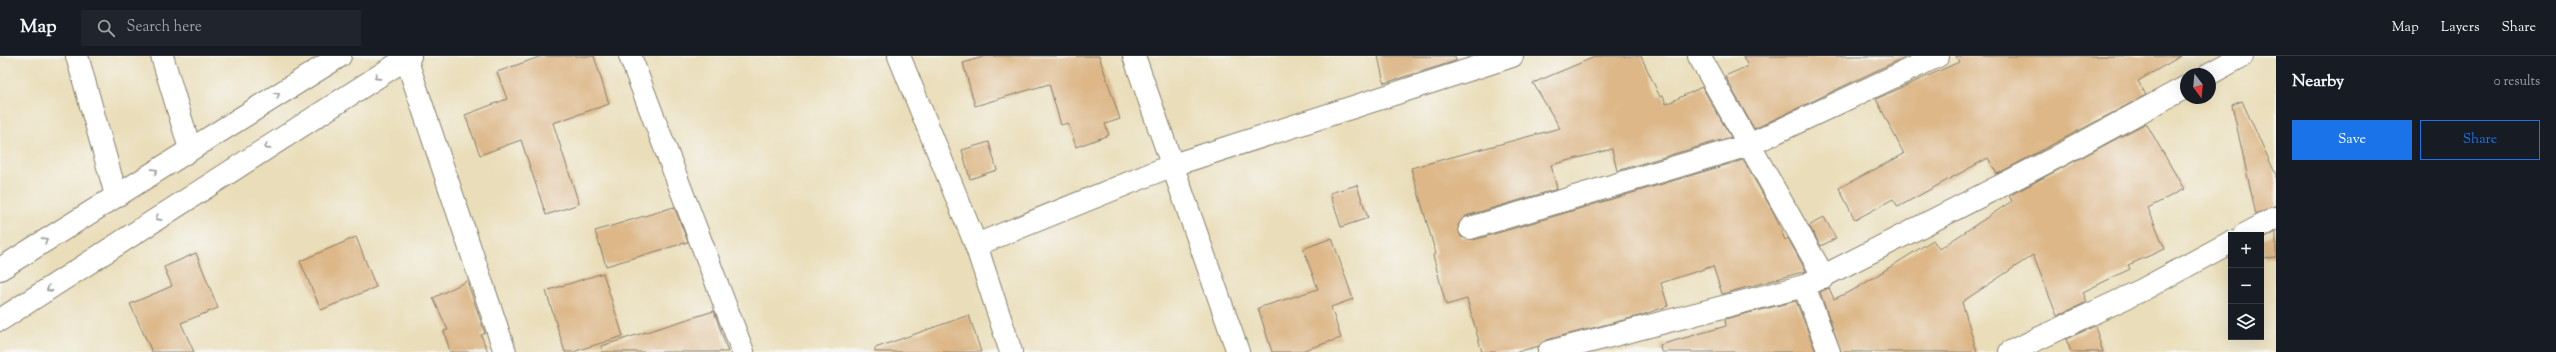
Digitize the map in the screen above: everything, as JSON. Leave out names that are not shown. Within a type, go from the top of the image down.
[{"type":"street","points":[[77,56],[116,195]]},
{"type":"street","points":[[162,56],[190,149]]},
{"type":"street","points":[[630,56],[743,352]]},
{"type":"street","points":[[899,56],[976,245],[1011,352]]},
{"type":"street","points":[[1134,56],[1174,165],[1238,352]]},
{"type":"street","points":[[976,245],[1174,165],[1512,56]]},
{"type":"street","points":[[1699,56],[1824,277]]},
{"type":"street","points":[[1470,228],[1749,145],[1938,56]]},
{"type":"street","points":[[2216,70],[2242,56]]},
{"type":"street","points":[[0,320],[408,57],[505,352]]},
{"type":"street","points":[[0,269],[330,59]]},
{"type":"street","points":[[1549,352],[1804,286],[2056,158],[2180,90]]},
{"type":"street","points":[[2250,232],[2276,218]]},
{"type":"street","points":[[2010,352],[2142,290],[2228,244]]},
{"type":"street","points":[[1804,286],[1829,352]]},
{"type":"building","points":[[542,56],[594,56],[609,104],[553,123],[579,204],[546,215],[521,140],[480,155],[465,115],[507,99],[497,72]]},
{"type":"building","points":[[986,56],[1099,56],[1120,119],[1105,124],[1109,135],[1076,147],[1068,123],[1061,125],[1049,84],[975,106],[963,63]]},
{"type":"building","points":[[1378,56],[1455,56],[1456,61],[1384,83]]},
{"type":"building","points":[[1597,56],[1641,56],[1660,97],[1663,95],[1666,104],[1702,87],[1731,137],[1617,171],[1612,149],[1551,165],[1557,189],[1466,216],[1458,225],[1461,237],[1474,240],[1743,160],[1775,215],[1785,240],[1788,238],[1806,271],[1722,294],[1713,266],[1661,283],[1668,306],[1639,316],[1546,340],[1539,346],[1517,352],[1482,352],[1467,299],[1446,305],[1433,255],[1436,254],[1411,168],[1560,128],[1533,83]]},
{"type":"building","points":[[1743,56],[1907,56],[1754,129],[1725,76],[1748,66]]},
{"type":"building","points":[[1956,56],[2181,56],[2138,81],[2146,95],[1997,174],[1988,158],[1898,207],[1893,199],[1855,220],[1839,188],[1904,154],[1876,99],[1959,62]]},
{"type":"building","points":[[2242,101],[2276,175],[2276,206],[2256,215],[2232,105]]},
{"type":"building","points":[[2146,123],[2184,189],[2148,208],[2165,249],[2128,265],[2130,269],[2083,292],[2087,302],[2057,316],[2033,255],[1962,302],[1977,352],[1841,352],[1820,292],[1829,288],[1834,299],[1857,288],[1933,240],[1939,249],[2012,201],[2009,196]]},
{"type":"building","points":[[989,142],[997,170],[970,179],[962,150]]},
{"type":"building","points":[[1357,185],[1368,218],[1341,227],[1330,193]]},
{"type":"building","points":[[674,207],[688,242],[606,266],[595,231]]},
{"type":"building","points":[[1824,217],[1836,238],[1821,246],[1809,226]]},
{"type":"building","points":[[2276,232],[2276,257],[2265,258],[2264,238]]},
{"type":"building","points":[[356,237],[376,287],[321,310],[300,261]]},
{"type":"building","points":[[1332,238],[1353,299],[1331,307],[1341,338],[1298,352],[1272,352],[1258,308],[1318,289],[1303,249]]},
{"type":"building","points":[[196,253],[218,308],[181,323],[194,352],[152,352],[130,304],[172,286],[164,267]]},
{"type":"building","points":[[603,273],[623,336],[573,352],[565,352],[546,291]]},
{"type":"building","points":[[467,281],[485,333],[481,335],[488,352],[450,352],[444,331],[448,330],[433,298]]},
{"type":"building","points":[[1796,301],[1816,352],[1661,352],[1660,345],[1726,326],[1725,319]]},
{"type":"building","points":[[714,311],[728,352],[602,352],[601,346]]},
{"type":"building","points":[[969,315],[981,352],[875,352],[875,348]]},
{"type":"building","points":[[2095,326],[2103,352],[2071,352],[2066,339]]}]
